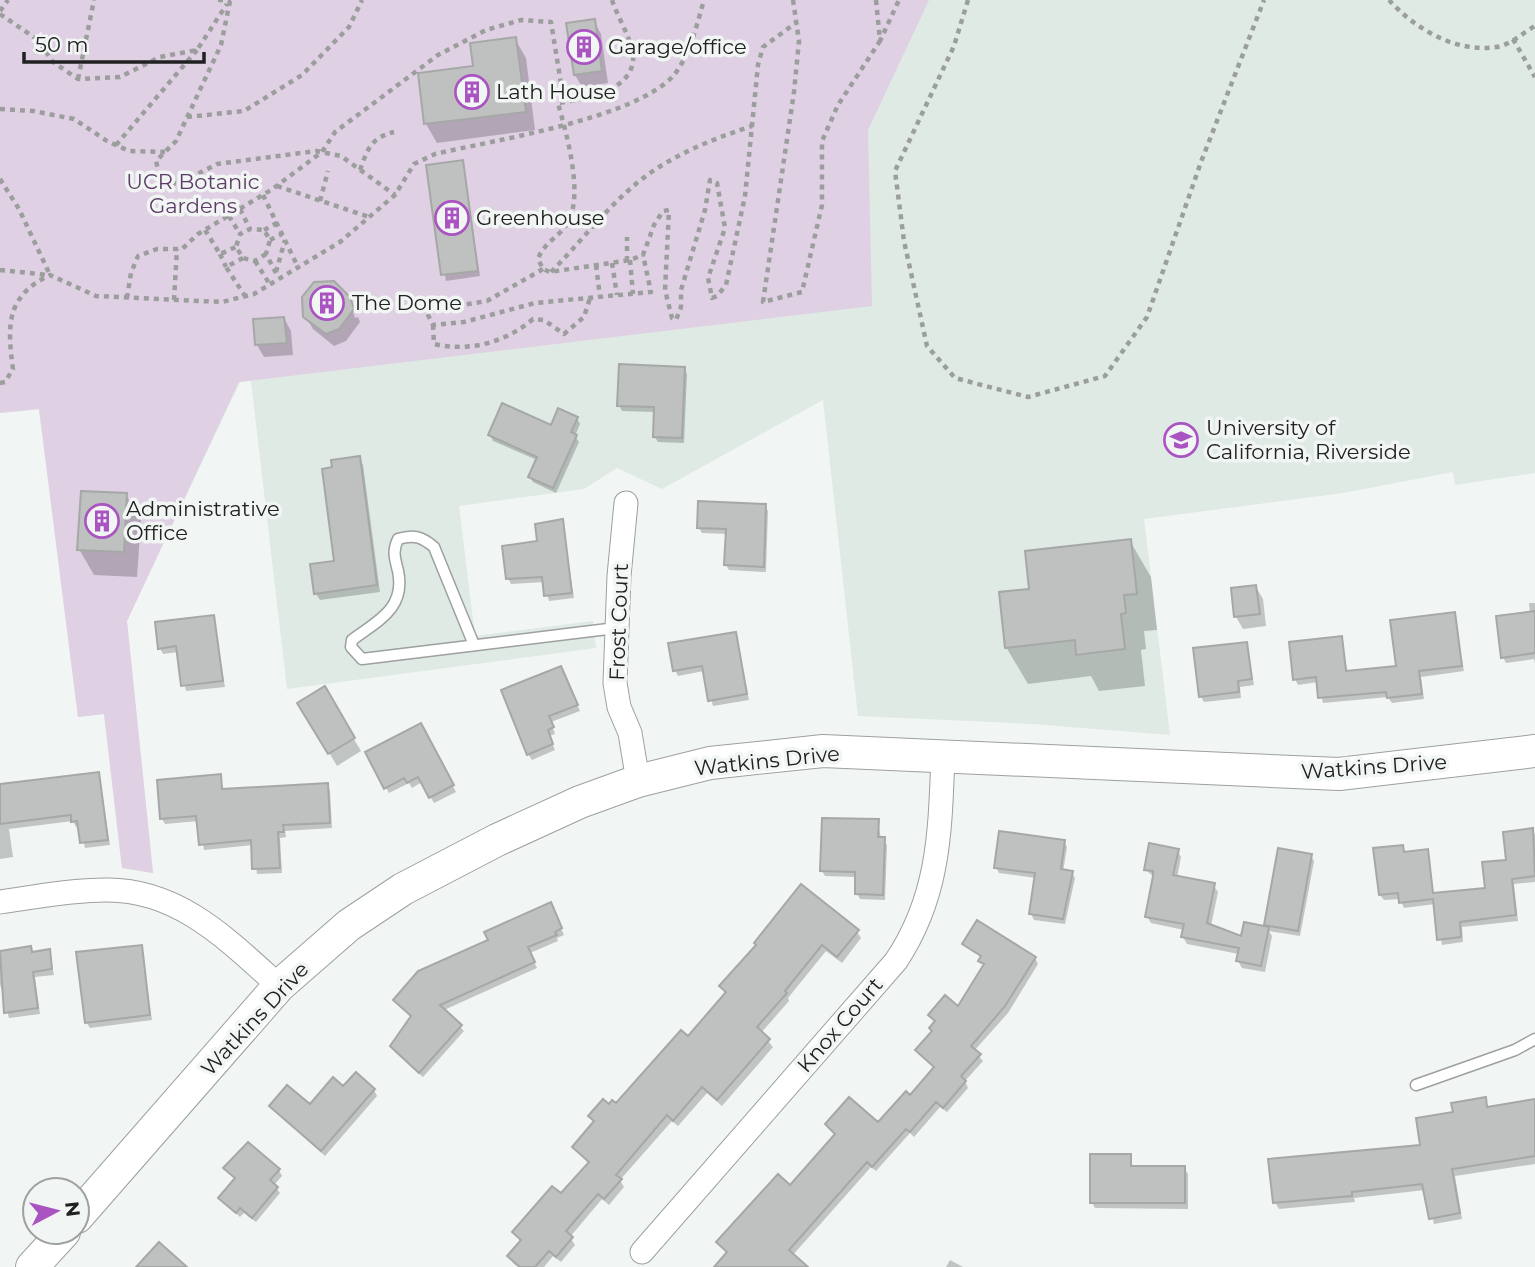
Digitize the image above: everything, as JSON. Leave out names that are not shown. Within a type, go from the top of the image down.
[{"type":"main road","name":"Watkins Drive","points":[[91,1201],[279,986],[349,925],[403,889],[497,840],[580,802],[638,781],[710,763],[823,751],[1339,774],[1535,751]]},
{"type":"main road","points":[[32,1267],[51,1246]]},
{"type":"street","name":"Frost Court","points":[[626,503],[616,628],[615,683],[619,707],[630,733],[638,781]]},
{"type":"street","name":"Knox Court","points":[[642,1252],[896,961],[909,942],[930,889],[937,861],[943,755]]},
{"type":"street","points":[[0,902],[106,890],[155,896],[211,926],[279,986]]},
{"type":"lane","points":[[474,645],[434,547],[422,538],[409,535],[398,539],[393,556],[399,574],[399,596],[392,611],[352,640],[351,647],[356,655],[371,660],[616,628]]},
{"type":"lane","points":[[1416,1086],[1515,1050],[1535,1040]]},
{"type":"path","points":[[8,0],[0,12],[38,40],[53,62],[78,79],[120,77],[160,57],[197,50]]},
{"type":"path","points":[[78,79],[94,0]]},
{"type":"path","points":[[218,0],[230,0]]},
{"type":"path","points":[[116,145],[197,50],[230,0]]},
{"type":"path","points":[[230,0],[221,45],[176,141],[156,161],[161,181],[178,184],[217,164],[270,155],[322,152],[341,156],[395,195]]},
{"type":"path","points":[[187,117],[244,111],[302,75],[349,27],[362,0]]},
{"type":"path","points":[[612,0],[632,47],[631,68],[619,84],[594,98],[558,103],[574,194],[569,221],[542,247],[538,259],[542,269],[550,272],[629,260],[643,255]]},
{"type":"path","points":[[0,270],[50,275],[96,296],[222,302],[245,296],[269,283],[277,275],[298,267],[340,242],[395,195],[414,164],[435,154],[563,124],[644,99],[674,74],[691,41],[704,0]]},
{"type":"path","points":[[793,0],[799,41],[794,92],[763,302],[802,292],[822,205],[822,141],[838,105],[880,41],[899,0]]},
{"type":"path","points":[[876,0],[880,41]]},
{"type":"path","points":[[968,0],[954,46],[895,171],[904,242],[927,346],[955,377],[1028,397],[1105,376],[1147,317],[1200,162],[1264,0]]},
{"type":"path","points":[[1389,0],[1399,10],[1450,44],[1498,47],[1535,26]]},
{"type":"path","points":[[127,298],[131,273],[138,256],[157,249],[182,249],[205,230],[263,195],[322,152],[335,132],[438,55],[486,30],[521,20],[551,22],[564,102]]},
{"type":"path","points":[[433,326],[464,322],[535,303],[651,292],[643,255],[654,225],[663,211],[669,210],[665,290],[672,318],[677,320],[684,278],[705,209],[706,188],[710,180],[717,183],[725,228],[708,278],[712,298],[718,296],[726,285],[746,196],[760,56],[763,47],[797,22]]},
{"type":"path","points":[[1513,39],[1535,77]]},
{"type":"path","points":[[0,109],[33,111],[74,120],[129,151],[165,152]]},
{"type":"path","points":[[550,272],[614,205],[649,174],[703,142],[752,125]]},
{"type":"path","points":[[360,170],[370,143],[380,135],[394,132]]},
{"type":"path","points":[[320,201],[328,171]]},
{"type":"path","points":[[0,179],[19,209],[50,275]]},
{"type":"path","points":[[276,186],[370,217]]},
{"type":"path","points":[[263,195],[298,267]]},
{"type":"path","points":[[240,209],[250,229]]},
{"type":"path","points":[[229,216],[240,234]]},
{"type":"path","points":[[220,254],[236,247],[240,234],[250,229],[264,230],[277,223]]},
{"type":"path","points":[[205,230],[245,296]]},
{"type":"path","points":[[255,261],[266,254],[270,240],[264,230]]},
{"type":"path","points":[[270,240],[284,236]]},
{"type":"path","points":[[277,275],[284,236]]},
{"type":"path","points":[[627,237],[633,293]]},
{"type":"path","points":[[236,247],[243,258]]},
{"type":"path","points":[[174,300],[177,249]]},
{"type":"path","points":[[266,254],[277,275]]},
{"type":"path","points":[[226,267],[243,258],[255,261],[269,283]]},
{"type":"path","points":[[612,263],[617,295]]},
{"type":"path","points":[[596,265],[600,297]]},
{"type":"path","points":[[542,269],[487,301],[426,311],[433,326],[434,344],[475,348],[513,334],[533,319],[544,320],[564,334],[583,317],[590,298]]},
{"type":"path","points":[[0,383],[5,382],[13,369],[9,337],[16,302],[30,285],[50,275]]},
{"type":"shaded area","name":"University of California, Riverside","points":[[0,0],[1535,0],[1535,473],[1455,485],[1453,472],[1343,493],[1144,519],[1170,735],[1033,724],[858,716],[823,400],[662,489],[617,468],[584,489],[459,506],[475,636],[593,621],[596,648],[287,689],[251,381],[240,382],[127,621],[153,873],[122,868],[104,714],[78,717],[39,409],[0,413]]},
{"type":"green space","name":"UCR Botanic Gardens","points":[[0,0],[929,0],[868,130],[872,306],[239,382],[127,621],[153,873],[122,868],[104,714],[78,717],[39,409],[0,413]]},
{"type":"building","name":"Garage/office","points":[[595,19],[602,71],[574,75],[566,23]]},
{"type":"building","name":"Lath House","points":[[516,37],[526,112],[424,124],[418,73],[473,66],[470,43]]},
{"type":"building","name":"Greenhouse","points":[[463,160],[478,271],[441,275],[426,165]]},
{"type":"building","name":"The Dome","points":[[334,281],[350,297],[354,309],[339,329],[326,334],[303,317],[302,297],[314,282]]},
{"type":"building","points":[[284,317],[287,343],[255,345],[253,319]]},
{"type":"building","points":[[619,364],[685,367],[682,438],[653,437],[654,407],[617,406]]},
{"type":"building","points":[[502,403],[551,425],[558,408],[578,417],[571,432],[577,435],[553,488],[528,477],[537,457],[488,435]]},
{"type":"building","points":[[360,456],[377,585],[314,594],[310,564],[334,561],[322,469],[332,467],[331,460]]},
{"type":"building","name":"Administrative Office","points":[[81,491],[127,493],[124,552],[77,550]]},
{"type":"building","points":[[698,501],[766,504],[764,567],[724,565],[726,529],[697,528]]},
{"type":"building","points":[[563,519],[572,593],[544,596],[542,577],[506,579],[502,546],[537,541],[535,524]]},
{"type":"building","points":[[1131,539],[1137,594],[1124,595],[1126,613],[1121,614],[1125,649],[1076,655],[1075,640],[1005,648],[999,592],[1029,589],[1025,551]]},
{"type":"building","points":[[1256,585],[1260,614],[1234,617],[1231,588]]},
{"type":"building","points":[[1535,611],[1535,653],[1501,658],[1496,616]]},
{"type":"building","points":[[1455,612],[1462,666],[1419,671],[1422,694],[1387,698],[1386,692],[1318,698],[1316,677],[1293,680],[1289,642],[1342,636],[1346,671],[1396,666],[1390,620]]},
{"type":"building","points":[[214,615],[223,681],[181,686],[176,646],[158,649],[155,622]]},
{"type":"building","points":[[736,632],[747,694],[708,701],[702,666],[673,671],[668,643]]},
{"type":"building","points":[[1247,642],[1252,679],[1238,681],[1239,692],[1199,697],[1193,648]]},
{"type":"building","points":[[561,666],[578,705],[549,716],[554,727],[548,730],[553,744],[527,755],[501,690]]},
{"type":"building","points":[[325,686],[355,738],[328,754],[297,703]]},
{"type":"building","points":[[421,723],[454,785],[429,798],[418,777],[407,783],[404,778],[384,789],[365,752]]},
{"type":"building","points":[[99,772],[108,840],[80,843],[77,821],[71,822],[71,815],[0,824],[0,784]]},
{"type":"building","points":[[221,774],[222,789],[328,783],[330,823],[283,825],[284,832],[278,832],[280,868],[252,869],[251,840],[199,845],[196,816],[160,819],[157,780]]},
{"type":"building","points":[[822,818],[879,819],[878,837],[885,837],[883,895],[855,894],[855,872],[820,871]]},
{"type":"building","points":[[1533,828],[1535,876],[1512,879],[1516,915],[1460,922],[1461,937],[1437,940],[1433,899],[1399,903],[1398,893],[1379,895],[1373,848],[1403,845],[1404,852],[1428,849],[1433,893],[1485,888],[1482,862],[1506,860],[1503,832]]},
{"type":"building","points":[[999,831],[1065,840],[1061,869],[1073,871],[1063,919],[1029,914],[1035,873],[994,868]]},
{"type":"building","points":[[1149,843],[1179,849],[1173,875],[1215,883],[1207,923],[1241,936],[1244,922],[1269,927],[1261,966],[1236,961],[1239,948],[1181,937],[1184,924],[1145,917],[1153,876],[1153,871],[1144,870]]},
{"type":"building","points":[[1278,848],[1312,854],[1298,931],[1264,925]]},
{"type":"building","points":[[801,884],[859,930],[837,957],[822,945],[785,991],[787,993],[757,1027],[770,1039],[717,1100],[702,1087],[673,1121],[667,1115],[616,1175],[622,1179],[604,1199],[598,1194],[566,1231],[573,1237],[556,1257],[549,1251],[535,1267],[520,1267],[507,1256],[521,1240],[512,1232],[552,1186],[561,1193],[589,1162],[572,1147],[594,1121],[588,1116],[603,1099],[609,1104],[612,1100],[616,1103],[681,1030],[688,1036],[726,992],[719,986],[756,945],[754,943]]},
{"type":"building","points":[[551,902],[562,928],[555,932],[557,935],[528,947],[535,962],[440,1005],[462,1025],[419,1073],[390,1046],[411,1016],[393,1000],[418,971],[488,940],[484,932]]},
{"type":"building","points":[[977,920],[1036,957],[1005,1006],[971,1046],[981,1054],[961,1076],[966,1081],[943,1108],[936,1102],[910,1132],[906,1129],[872,1167],[867,1162],[789,1250],[808,1267],[714,1267],[727,1252],[716,1242],[778,1174],[790,1185],[835,1134],[825,1124],[849,1097],[878,1122],[906,1091],[910,1095],[934,1067],[915,1050],[932,1031],[929,1028],[935,1021],[928,1015],[945,995],[958,1006],[984,964],[978,961],[981,956],[962,944]]},
{"type":"building","points":[[142,945],[150,1015],[85,1023],[76,952]]},
{"type":"building","points":[[31,946],[32,952],[50,949],[52,969],[33,972],[38,1008],[4,1013],[0,951]]},
{"type":"building","points":[[356,1072],[375,1089],[321,1151],[269,1106],[287,1085],[310,1104],[333,1077],[343,1086]]},
{"type":"building","points":[[1486,1097],[1487,1107],[1535,1099],[1535,1156],[1452,1169],[1460,1213],[1429,1219],[1422,1184],[1352,1192],[1352,1196],[1273,1203],[1268,1159],[1420,1145],[1416,1118],[1453,1112],[1451,1103]]},
{"type":"building","points":[[248,1142],[280,1169],[270,1180],[278,1187],[252,1218],[240,1208],[236,1213],[218,1198],[235,1178],[223,1168]]},
{"type":"building","points":[[1090,1154],[1131,1154],[1131,1166],[1185,1166],[1185,1203],[1090,1203]]},
{"type":"building","points":[[159,1242],[187,1267],[136,1267]]},
{"type":"place","name":"Garage/office","points":[[584,47]]},
{"type":"place","name":"Lath House","points":[[472,92]]},
{"type":"place","name":"Greenhouse","points":[[452,218]]},
{"type":"place","name":"The Dome","points":[[327,303]]},
{"type":"place","name":"University of California, Riverside","points":[[1181,440]]},
{"type":"place","name":"Administrative Office","points":[[102,521]]}]
